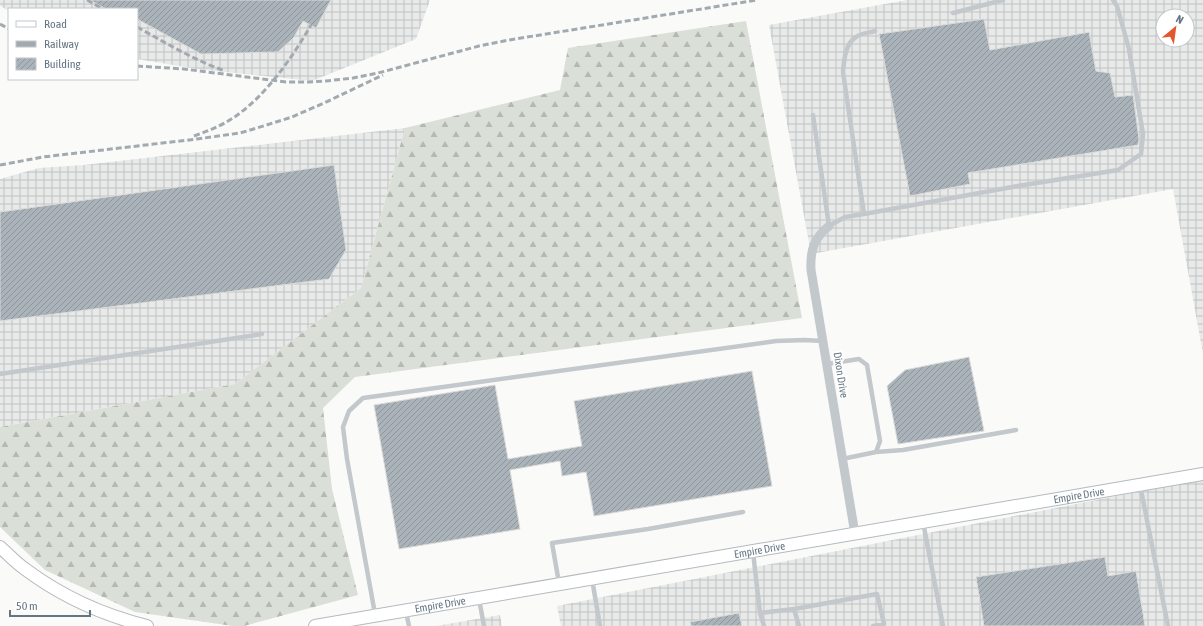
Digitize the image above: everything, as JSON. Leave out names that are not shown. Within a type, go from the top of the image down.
[{"type":"street","name":"Dixon Drive","points":[[829,226],[817,238],[812,248],[810,258],[811,270],[855,534]]},
{"type":"street","name":"Empire Drive","points":[[316,626],[592,580],[1203,474]]},
{"type":"street","points":[[0,547],[25,569],[50,586],[76,600],[120,619],[142,625]]},
{"type":"lane","points":[[953,13],[1003,0]]},
{"type":"lane","points":[[813,115],[829,226],[845,218],[864,214],[1018,186],[1118,170],[1141,154],[1143,134],[1129,49],[1118,6],[1113,0]]},
{"type":"lane","points":[[864,214],[843,72],[844,57],[849,45],[856,36],[875,31]]},
{"type":"lane","points":[[0,374],[262,334]]},
{"type":"lane","points":[[375,616],[347,459],[343,427],[349,411],[363,398],[776,341],[823,341]]},
{"type":"lane","points":[[827,364],[859,359],[867,365],[880,441],[876,452]]},
{"type":"lane","points":[[842,459],[876,452],[903,450],[1016,430]]},
{"type":"lane","points":[[1140,485],[1168,626]]},
{"type":"lane","points":[[559,585],[552,543],[648,530],[743,512]]},
{"type":"lane","points":[[923,522],[943,626]]},
{"type":"lane","points":[[752,552],[760,613],[764,626]]},
{"type":"lane","points":[[592,580],[600,626]]},
{"type":"lane","points":[[760,613],[794,609],[877,594],[884,624],[873,626]]},
{"type":"lane","points":[[479,599],[484,626]]},
{"type":"lane","points":[[794,609],[799,626]]},
{"type":"lane","points":[[406,611],[409,626]]},
{"type":"shaded area","points":[[0,0],[430,0],[416,39],[312,81],[197,69],[138,59],[138,8],[8,8],[8,10],[0,6]]},
{"type":"shaded area","points":[[907,0],[1203,0],[1203,354],[1173,189],[811,254],[769,25]]},
{"type":"shaded area","points":[[405,128],[361,288],[235,384],[0,427],[0,179],[39,168],[84,165]]},
{"type":"shaded area","points":[[1203,479],[1203,626],[561,626],[557,606]]},
{"type":"shaded area","points":[[500,615],[502,626],[436,626]]},
{"type":"green space","points":[[746,21],[802,318],[355,377],[323,408],[332,489],[358,595],[244,626],[233,626],[135,612],[45,570],[0,527],[0,427],[235,384],[361,288],[405,128],[560,90],[568,48]]},
{"type":"building","points":[[90,0],[331,0],[316,28],[303,21],[294,37],[278,52],[201,54],[138,20],[138,8],[104,8]]},
{"type":"building","points":[[984,19],[990,50],[1089,32],[1096,71],[1110,73],[1115,97],[1133,95],[1139,139],[1138,145],[968,173],[970,184],[910,196],[879,34]]},
{"type":"building","points":[[334,165],[346,250],[329,279],[0,321],[0,212]]},
{"type":"building","points":[[969,357],[984,431],[898,444],[887,386],[905,370]]},
{"type":"building","points":[[752,371],[772,486],[594,516],[586,472],[562,476],[560,461],[510,470],[520,529],[399,549],[374,405],[495,385],[508,459],[582,446],[574,401]]},
{"type":"building","points":[[1105,557],[1108,576],[1136,571],[1145,626],[984,626],[976,577]]},
{"type":"building","points":[[739,613],[742,626],[691,626],[690,622]]},
{"type":"railway","points":[[87,0],[101,8]]},
{"type":"railway","points":[[138,66],[184,69],[286,82],[326,81],[378,73],[479,46],[509,40],[757,0]]},
{"type":"railway","points":[[0,24],[8,28]]},
{"type":"railway","points":[[194,136],[228,121],[256,99],[277,76],[311,25]]},
{"type":"railway","points":[[138,28],[191,56],[225,71]]},
{"type":"railway","points":[[0,165],[43,157],[240,133],[292,117],[383,75]]}]
